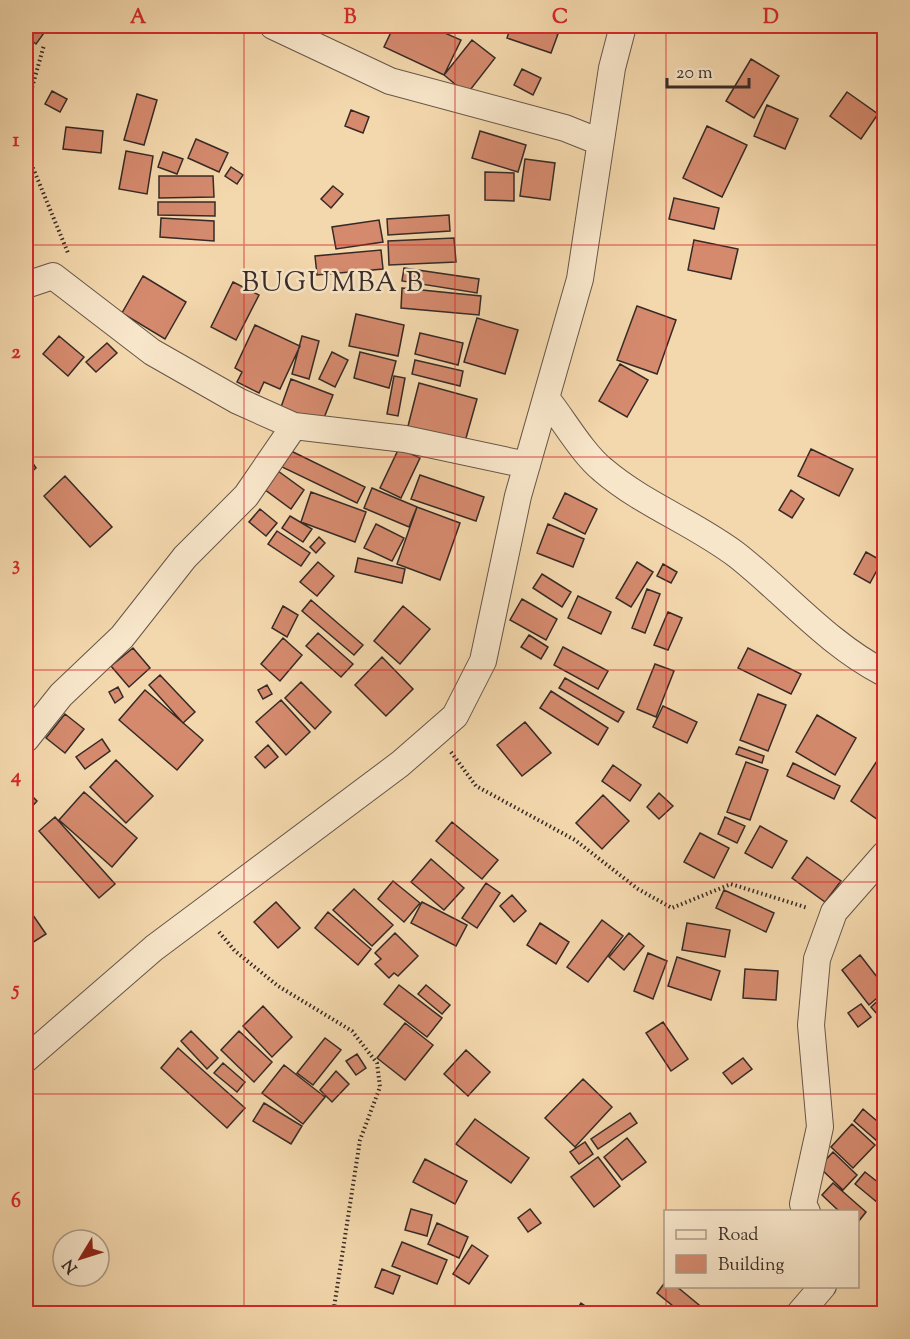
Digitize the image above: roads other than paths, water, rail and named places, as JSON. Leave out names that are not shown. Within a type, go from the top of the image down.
[{"type":"street","points":[[273,26],[390,81],[566,128],[600,142]]},
{"type":"street","points":[[26,1059],[154,948],[400,764],[455,716],[483,661],[527,465],[580,279],[612,68],[623,26]]},
{"type":"street","points":[[26,285],[53,276],[152,352],[238,401],[294,426],[405,439],[527,465]]},
{"type":"street","points":[[546,398],[600,468],[639,497],[718,541],[776,587],[833,641],[885,673]]},
{"type":"street","points":[[26,739],[61,695],[122,637],[184,557],[246,496],[294,426]]},
{"type":"street","points":[[806,1210],[803,1204],[820,1127],[811,1025],[817,959],[834,912],[885,855]]},
{"type":"street","points":[[799,1314],[822,1288]]},
{"type":"district","name":"BUGUMBA B","points":[[333,282]]}]
